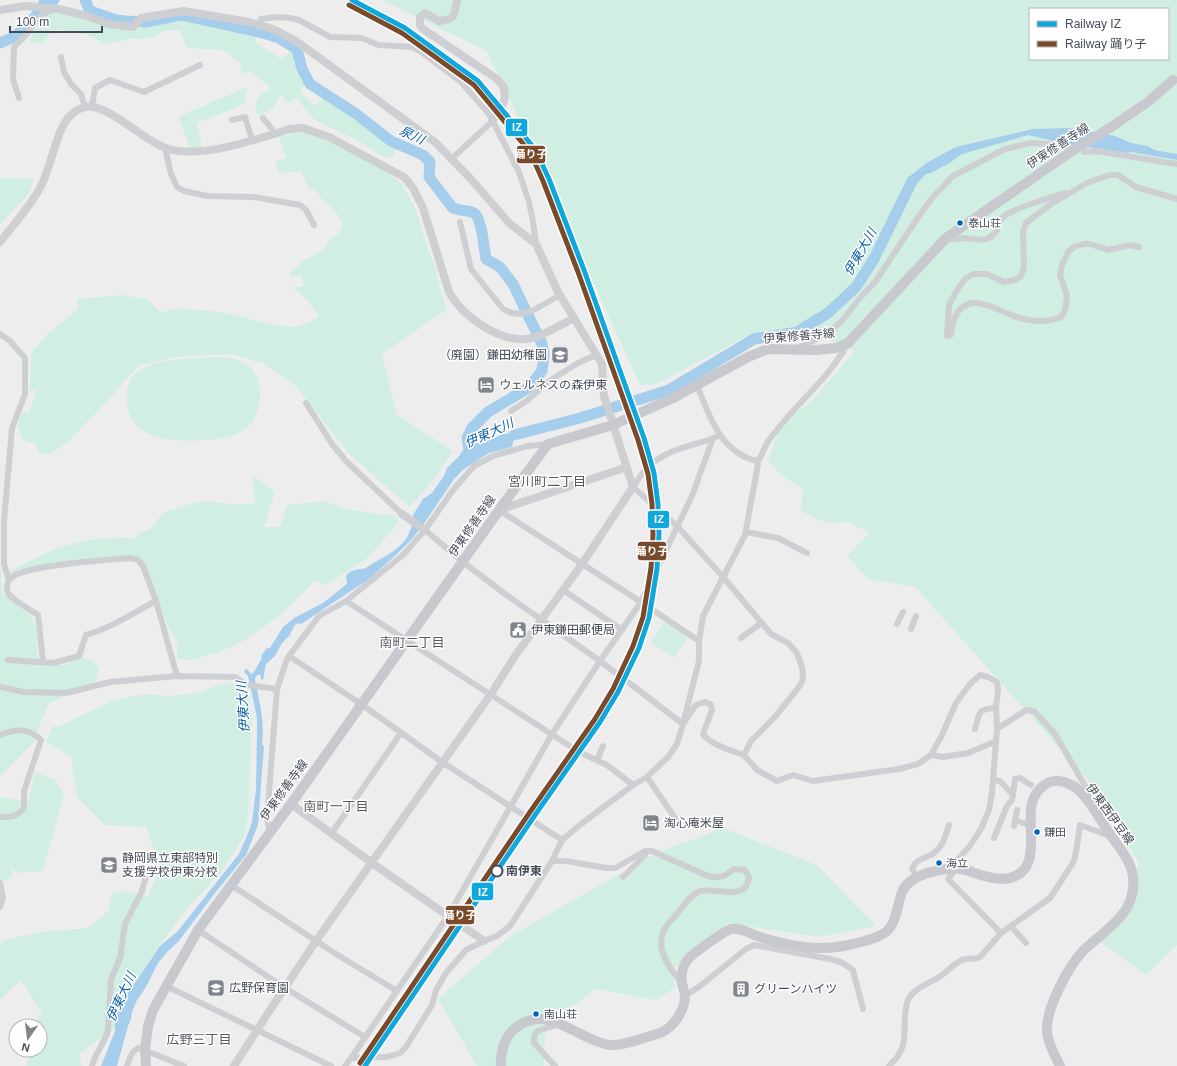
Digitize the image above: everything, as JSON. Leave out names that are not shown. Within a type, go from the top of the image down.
[{"type":"main road","name":"伊東修善寺線","points":[[146,1066],[145,1049],[148,1026],[153,1010],[198,930],[291,804],[499,510],[548,444],[673,398],[748,357],[761,352],[768,350],[816,350],[836,348],[848,343],[946,238],[1149,101],[1173,80]]},
{"type":"main road","name":"伊東西伊豆線","points":[[917,876],[953,868],[996,878],[1008,878],[1019,874],[1026,866],[1031,854],[1032,801],[1038,791],[1046,784],[1056,780],[1072,785],[1081,793],[1124,855],[1131,870],[1133,888],[1129,903],[1122,916],[1083,951],[1074,962],[1051,1007],[1047,1023],[1047,1034],[1060,1066]]},
{"type":"main road","points":[[501,1066],[501,1057],[504,1044],[512,1032],[521,1024],[532,1019],[538,1018],[556,1022],[596,1042],[613,1045],[667,1029],[679,1015],[684,1004],[685,996],[682,983],[683,965],[694,953],[730,930],[740,930],[761,938],[775,941],[820,948],[849,944],[881,935],[888,930],[893,923],[903,889],[917,876]]},
{"type":"street","points":[[452,159],[480,134],[492,120],[500,109],[505,97],[504,87],[497,79],[422,29],[420,25],[420,17],[425,13],[439,22],[450,20],[454,16],[457,0]]},
{"type":"street","points":[[0,10],[26,6],[55,8],[87,16],[109,24],[133,27],[141,18],[183,11],[273,29],[296,41],[429,137],[470,178],[508,223],[536,244]]},
{"type":"street","points":[[19,98],[14,79],[14,47],[41,14],[55,8]]},
{"type":"street","points":[[259,25],[261,19],[278,17],[290,18],[299,20],[330,37],[362,38],[378,45],[412,47],[420,51],[460,81],[485,108],[519,172],[534,222],[536,244],[560,295],[602,364],[604,396],[633,487],[678,527],[724,578],[771,634],[788,644],[797,653],[802,667],[802,682],[796,692],[773,719],[751,741],[744,755]]},
{"type":"street","points":[[61,57],[64,72],[81,94],[88,107]]},
{"type":"street","points":[[88,107],[95,88],[110,80],[144,92],[200,65]]},
{"type":"street","points":[[0,242],[30,204],[41,187],[66,121],[70,116],[88,107],[100,109],[110,114],[153,143],[174,151],[196,152],[209,150],[290,129],[303,128],[329,137],[404,177],[413,188],[423,208],[454,302],[478,322],[501,335],[523,339],[541,335],[574,318]]},
{"type":"street","points":[[232,120],[245,117],[252,140]]},
{"type":"street","points":[[263,118],[275,133]]},
{"type":"street","points":[[791,350],[828,333],[842,321],[859,299],[875,282],[933,197],[953,176],[1005,149],[1030,143],[1052,144],[1177,164]]},
{"type":"street","points":[[166,148],[171,174],[178,187],[184,191],[207,196],[254,197],[300,206],[306,210],[314,225]]},
{"type":"street","points":[[1139,247],[1130,246],[1108,250],[1090,244],[1084,244],[1074,247],[1068,252],[1062,265],[1060,275],[1067,296],[1065,310],[1061,317],[1050,321],[1024,319],[978,302],[968,304],[958,311],[954,318],[951,335],[947,336],[949,306],[965,279],[973,274],[987,274],[1004,282],[1015,280],[1021,276],[1024,268],[1023,231],[1026,223],[1051,204],[1087,183],[1109,175],[1118,175],[1136,187],[1177,199]]},
{"type":"street","points":[[946,238],[954,240],[963,238],[983,240],[990,239],[996,233],[1003,217],[1018,209],[1065,193],[1072,193]]},
{"type":"street","points":[[460,222],[471,269],[503,310],[521,314],[532,311],[560,295]]},
{"type":"street","points":[[0,334],[10,341],[25,358],[25,394],[12,428],[4,521],[4,564],[8,577]]},
{"type":"street","points":[[351,1058],[387,1057],[400,1053],[406,1047],[432,1006],[436,990],[446,972],[466,950],[497,936],[510,926],[552,861],[562,840],[633,785],[647,778],[668,757],[677,744],[699,661],[699,641],[703,616],[724,578],[746,532],[758,464],[757,461],[760,458],[766,443],[784,421],[827,375],[848,343]]},
{"type":"street","points":[[511,411],[528,400],[546,383],[578,363],[596,355]]},
{"type":"street","points":[[697,385],[716,437],[750,460],[757,461]]},
{"type":"street","points":[[306,403],[332,444],[346,461],[402,514],[425,530],[463,562],[600,661],[683,724]]},
{"type":"street","points":[[234,1066],[316,941],[491,694],[515,656],[582,564],[643,472],[654,461],[664,455],[682,447],[716,437]]},
{"type":"street","points":[[345,1066],[448,916],[552,734],[641,602],[678,527],[716,437]]},
{"type":"street","points":[[270,833],[267,819],[277,689],[289,656],[319,616],[346,601],[403,555],[425,530],[453,490],[474,466],[494,456],[528,446],[548,444]]},
{"type":"street","points":[[499,510],[627,468]]},
{"type":"street","points":[[499,510],[699,641]]},
{"type":"street","points":[[746,532],[778,538],[806,553]]},
{"type":"street","points":[[43,662],[38,615],[12,598],[8,593],[7,586],[9,579],[30,570],[44,567],[130,558],[138,560],[143,566],[156,601],[177,676]]},
{"type":"street","points":[[563,590],[622,630]]},
{"type":"street","points":[[8,660],[53,663],[79,656],[86,635],[112,626],[156,601]]},
{"type":"street","points":[[346,601],[580,752],[607,766],[633,785]]},
{"type":"street","points":[[897,624],[903,612]]},
{"type":"street","points":[[911,629],[916,616]]},
{"type":"street","points":[[741,638],[761,623]]},
{"type":"street","points":[[289,656],[361,704],[442,762],[562,840]]},
{"type":"street","points":[[683,724],[696,705],[705,702],[710,705],[712,710],[703,734],[705,737],[710,741],[744,755],[757,770],[777,781],[793,775],[813,780],[899,769],[918,764],[931,755],[942,735],[956,703],[970,684],[980,675],[997,682],[997,729],[994,780],[989,810],[982,827],[953,868],[948,879],[1001,932]]},
{"type":"street","points":[[0,687],[24,692],[66,693],[110,682],[177,676],[235,677],[247,685],[277,689]]},
{"type":"street","points":[[975,729],[979,715],[983,709],[996,708]]},
{"type":"street","points":[[997,729],[1026,710],[1034,711],[1055,734],[1092,798],[1093,809]]},
{"type":"street","points":[[0,734],[19,730],[34,733],[41,740],[24,791],[24,808],[19,815],[0,817]]},
{"type":"street","points":[[331,834],[401,733]]},
{"type":"street","points":[[931,755],[943,757],[968,753],[996,741]]},
{"type":"street","points":[[597,760],[603,746]]},
{"type":"street","points":[[647,778],[679,824]]},
{"type":"street","points":[[994,838],[1007,806],[1012,800],[1015,779],[1020,778],[1031,785]]},
{"type":"street","points":[[994,780],[1000,781],[1013,796]]},
{"type":"street","points":[[291,804],[331,834],[484,941]]},
{"type":"street","points":[[1017,810],[1015,823],[1032,826]]},
{"type":"street","points":[[889,1066],[899,1054],[904,1042],[907,1002],[911,996],[926,984],[941,976],[964,959],[976,959],[980,957],[1001,932],[1050,898],[1074,862],[1078,846],[1080,824],[1111,836]]},
{"type":"street","points":[[917,876],[912,869],[913,865],[934,853],[945,839],[949,825]]},
{"type":"street","points":[[552,861],[566,861],[615,868],[645,851],[652,851],[714,878],[723,877],[734,869],[744,870],[749,877],[749,884],[745,888],[728,892],[713,892],[706,890],[697,892],[682,907],[666,927],[661,938],[661,947],[669,968],[682,983]]},
{"type":"street","points":[[623,877],[642,856],[652,851]]},
{"type":"street","points":[[92,1066],[97,1052],[106,1038],[108,1030],[111,980],[120,958],[125,924],[142,891],[148,869]]},
{"type":"street","points":[[0,883],[3,898],[0,907]]},
{"type":"street","points":[[231,886],[316,941],[397,990]]},
{"type":"street","points":[[1011,926],[1026,943]]},
{"type":"street","points":[[198,930],[285,988],[365,1037]]},
{"type":"street","points":[[685,996],[700,986],[746,949],[754,945],[841,962],[853,970],[863,1009]]},
{"type":"street","points":[[166,986],[332,1066]]},
{"type":"street","points":[[555,1066],[534,1043],[534,1036],[537,1031],[553,1026],[556,1022]]},
{"type":"street","points":[[127,1066],[134,1050],[139,1048],[145,1049],[184,1066]]},
{"type":"green space","points":[[382,0],[1177,0],[1177,945],[1146,975],[1101,942],[1128,917],[1139,863],[1091,783],[915,587],[868,579],[847,556],[869,533],[849,522],[826,523],[801,511],[802,488],[782,476],[768,460],[779,431],[796,412],[807,406],[855,351],[795,326],[745,337],[656,384],[640,385],[504,87],[486,51]]},
{"type":"green space","points":[[60,12],[137,29],[159,21],[181,17],[258,34],[255,42],[281,59],[291,51],[297,60],[296,72],[302,82],[306,85],[300,91],[315,106],[325,97],[387,142],[398,146],[391,159],[371,150],[361,142],[317,121],[306,111],[298,98],[287,102],[281,94],[273,109],[259,115],[255,111],[255,105],[261,93],[271,90],[270,86],[250,72],[245,74],[240,70],[242,65],[224,50],[187,48],[180,30],[163,31],[155,37],[142,39],[134,38],[104,44],[85,34],[64,30],[50,30],[49,35],[41,44],[31,42],[29,40],[43,17],[49,13]]},
{"type":"green space","points":[[247,87],[245,104],[197,123],[202,147],[190,147],[178,117]]},
{"type":"green space","points":[[302,132],[328,140],[385,171],[401,183],[416,210],[425,241],[434,263],[447,309],[382,354],[397,415],[453,451],[435,478],[410,507],[349,454],[296,386],[263,363],[231,354],[176,357],[141,365],[124,381],[112,396],[67,443],[49,455],[39,453],[35,444],[23,440],[17,426],[22,413],[29,412],[36,391],[30,390],[31,353],[50,332],[79,308],[76,299],[122,295],[147,299],[161,313],[175,308],[222,312],[274,325],[296,327],[310,322],[319,316],[309,302],[293,287],[303,287],[302,276],[290,277],[289,273],[298,267],[301,262],[325,248],[330,239],[339,233],[343,224],[336,212],[320,197],[319,194],[313,189],[309,190],[301,171],[279,173],[275,161],[286,158],[279,137]]},
{"type":"green space","points":[[0,178],[34,178],[29,193],[0,225]]},
{"type":"green space","points":[[226,357],[247,364],[255,373],[258,381],[260,400],[258,409],[254,418],[243,431],[218,439],[198,441],[171,440],[152,435],[144,431],[132,420],[127,403],[127,390],[131,379],[137,372],[156,363],[168,360]]},
{"type":"green space","points":[[253,476],[275,492],[264,527],[280,527],[287,505],[323,501],[345,509],[395,516],[399,522],[369,557],[326,585],[315,581],[279,616],[245,640],[220,652],[191,660],[177,659],[177,643],[169,629],[145,565],[130,555],[11,575],[8,572],[53,550],[78,542],[117,537],[136,538],[141,532],[150,529],[163,513],[186,505],[207,501],[240,505],[255,503]]},
{"type":"green space","points":[[0,558],[2,593],[23,609],[33,620],[37,633],[38,657],[49,664],[65,665],[81,658],[90,659],[99,668],[96,681],[49,703],[34,742],[0,777]]},
{"type":"green space","points":[[667,618],[685,630],[683,635],[687,638],[674,658],[651,643]]},
{"type":"green space","points":[[237,683],[248,692],[252,720],[248,815],[245,835],[222,871],[189,906],[143,970],[115,1028],[79,1054],[82,1066],[27,1066],[28,1058],[48,1058],[48,1018],[38,1018],[42,1014],[21,980],[0,1000],[0,944],[8,939],[40,932],[88,928],[108,911],[112,893],[125,891],[149,896],[160,866],[146,827],[105,825],[77,797],[71,756],[46,742],[52,726],[58,727],[112,701],[143,694],[169,696],[202,692],[220,684]]},
{"type":"green space","points":[[35,772],[54,779],[64,794],[43,871],[18,873],[9,866],[14,875],[0,884],[0,816],[8,821],[0,814],[0,797],[28,802]]},
{"type":"green space","points":[[723,828],[817,865],[876,926],[819,937],[728,923],[671,971],[676,987],[656,1000],[596,989],[545,1026],[544,1066],[477,1066],[438,999],[509,937],[656,853]]},
{"type":"water","points":[[1069,128],[1115,136],[1131,143],[1148,146],[1154,150],[1177,154],[1177,160],[1131,152],[1127,153],[1068,144],[1028,135],[962,154],[951,162],[931,173],[926,174],[902,199],[896,220],[895,206],[899,195],[910,176],[928,162],[956,147],[1033,129]]},
{"type":"water","points":[[533,431],[514,437],[512,447],[489,453],[464,469],[454,479],[423,525],[396,555],[369,579],[301,624],[298,623],[294,626],[290,635],[282,643],[275,656],[266,664],[263,680],[261,679],[260,674],[256,676],[255,679],[262,719],[262,744],[264,746],[258,825],[246,855],[178,942],[158,963],[146,987],[137,1000],[132,1012],[117,1066],[101,1066],[115,1031],[115,1014],[118,1008],[160,946],[178,931],[239,854],[249,831],[252,822],[256,790],[257,718],[248,676],[244,672],[246,668],[251,674],[254,672],[262,658],[261,656],[267,648],[270,648],[283,627],[294,618],[323,603],[347,584],[346,576],[356,569],[364,569],[393,552],[403,543],[414,520],[413,515],[423,499],[432,493],[444,476],[447,468],[464,449],[476,443],[484,443],[503,434]]},
{"type":"waterway","name":"泉川","points":[[0,43],[16,36],[35,17],[44,3],[54,0]]},
{"type":"waterway","name":"泉川","points":[[85,0],[90,11],[116,20],[146,22],[181,15],[263,33],[279,38],[297,49],[302,69],[310,84],[355,113],[391,141],[423,155],[430,162],[429,177],[452,207],[454,209],[474,213],[477,216],[481,227],[486,259],[500,267],[513,284],[542,344],[544,355],[542,371],[528,388],[488,412],[472,428],[467,438],[470,455]]},
{"type":"waterway","name":"伊東大川","points":[[514,435],[580,418],[669,390],[754,339],[797,332],[828,313],[856,287],[874,259],[912,181]]},
{"type":"rail line","name":"IZ","points":[[352,0],[405,28],[478,81],[535,149],[549,179],[584,270],[644,438],[654,473],[658,504],[659,535],[657,569],[649,618],[639,648],[618,692],[600,722],[535,815],[365,1066]]},
{"type":"rail line","name":"踊り子","points":[[349,5],[402,33],[474,85],[530,152],[543,181],[578,272],[638,440],[648,474],[652,504],[653,535],[651,568],[643,617],[633,646],[613,689],[595,719],[530,812],[360,1063]]},
{"type":"place","name":"泰山荘","points":[[960,223]]},
{"type":"place","name":"（廃園）鎌田幼稚園","points":[[560,355]]},
{"type":"place","name":"ウェルネスの森伊東","points":[[486,385]]},
{"type":"place","name":"伊東鎌田郵便局","points":[[518,630]]},
{"type":"place","name":"淘心庵米屋","points":[[651,823]]},
{"type":"place","name":"鎌田","points":[[1037,832]]},
{"type":"place","name":"海立","points":[[939,863]]},
{"type":"place","name":"静岡県立東部特別 支援学校伊東分校","points":[[109,865]]},
{"type":"place","name":"南伊東","points":[[497,871]]},
{"type":"place","name":"広野保育園","points":[[216,988]]},
{"type":"place","name":"グリーンハイツ","points":[[741,989]]},
{"type":"place","name":"南山荘","points":[[536,1014]]},
{"type":"district","name":"宮川町二丁目","points":[[547,481]]},
{"type":"district","name":"南町二丁目","points":[[412,642]]},
{"type":"district","name":"南町一丁目","points":[[336,806]]},
{"type":"district","name":"広野三丁目","points":[[199,1039]]}]
